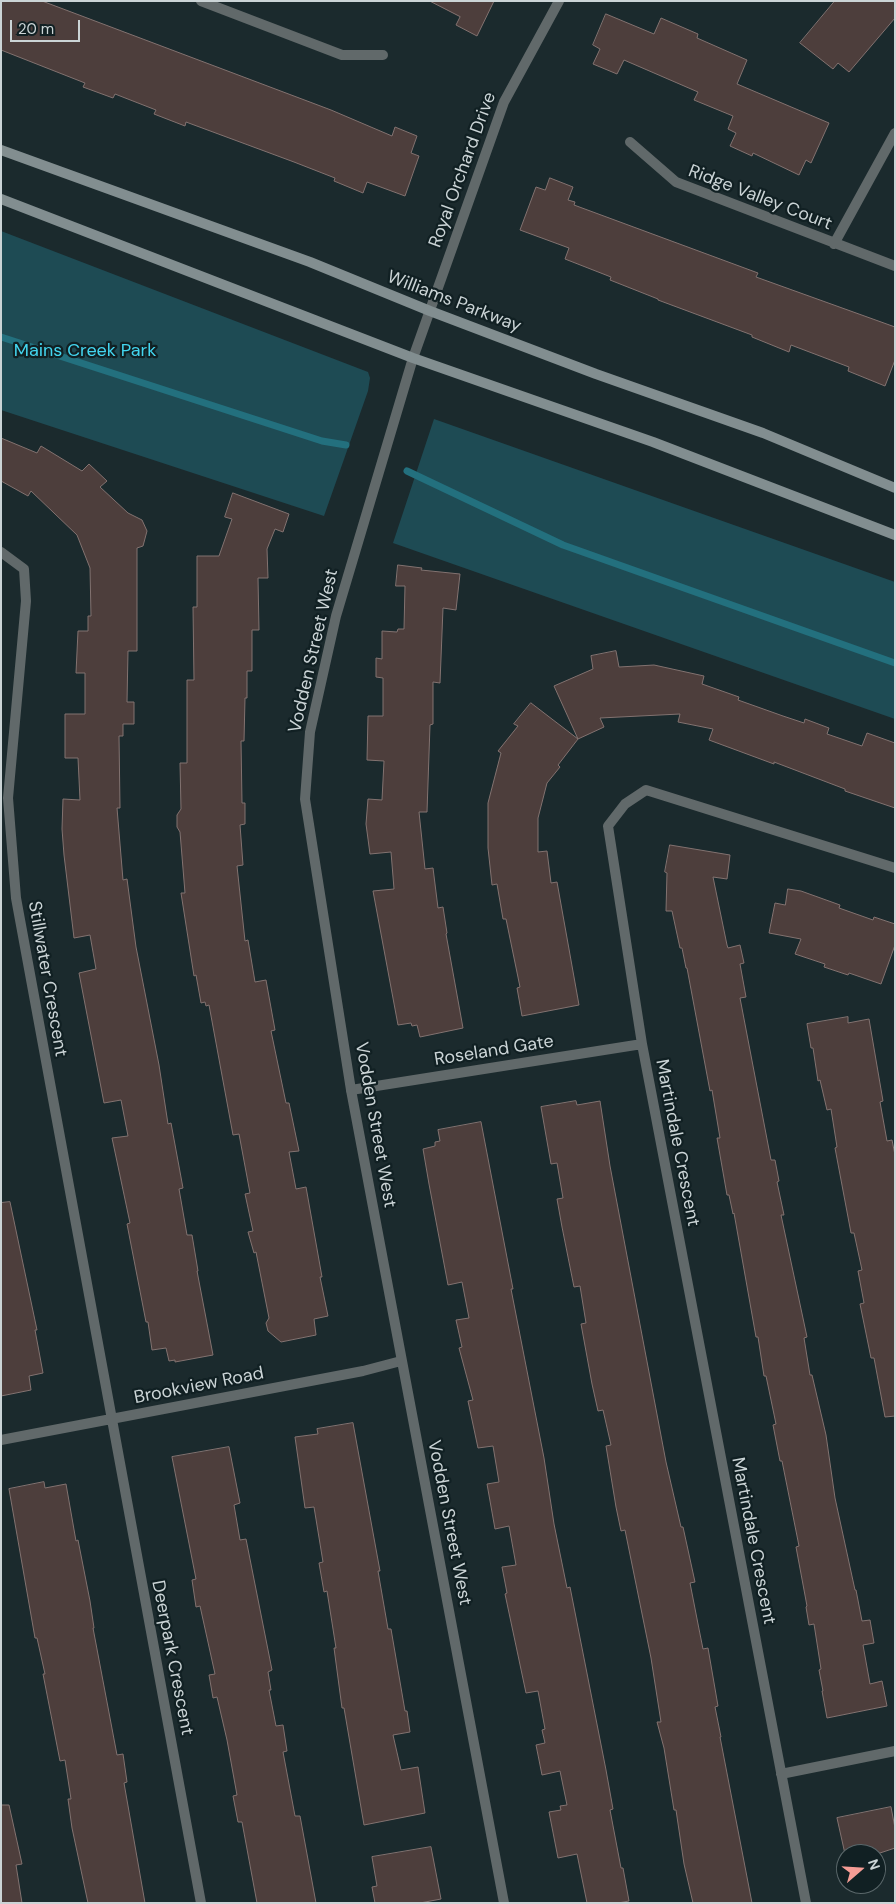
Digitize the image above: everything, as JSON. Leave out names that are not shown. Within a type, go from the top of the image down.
[{"type":"main road","name":"Williams Parkway","points":[[1,150],[310,262],[430,311],[596,374],[763,433],[895,488]]},
{"type":"main road","points":[[1,199],[413,358],[662,446],[895,535]]},
{"type":"street","points":[[201,1],[216,4],[342,55],[383,55]]},
{"type":"street","name":"Royal Orchard Drive","points":[[413,358],[504,102],[559,1]]},
{"type":"street","points":[[834,244],[895,133]]},
{"type":"street","name":"Ridge Valley Court","points":[[630,142],[676,182],[895,266]]},
{"type":"street","name":"Vodden Street West","points":[[413,358],[336,616],[310,732],[305,799],[351,1090],[504,1903]]},
{"type":"street","name":"Stillwater Crescent","points":[[1,552],[24,569],[26,601],[8,798],[16,898],[111,1419]]},
{"type":"street","name":"Martindale Crescent","points":[[806,1903],[642,1044],[608,826],[625,804],[646,790],[895,868]]},
{"type":"street","name":"Roseland Gate","points":[[351,1090],[642,1044]]},
{"type":"street","name":"Brookview Road","points":[[1,1440],[364,1371],[401,1361]]},
{"type":"street","name":"Deerpark Crescent","points":[[111,1419],[201,1903]]},
{"type":"street","points":[[781,1774],[895,1751]]},
{"type":"green space","name":"Mains Creek Park","points":[[1,231],[368,372],[370,378],[368,391],[324,516],[1,410]]},
{"type":"green space","points":[[434,419],[895,582],[895,719],[393,543]]},
{"type":"building","points":[[1,1],[42,1],[331,110],[392,136],[395,127],[417,136],[411,153],[419,156],[405,196],[367,182],[363,193],[334,181],[335,178],[294,162],[186,122],[185,126],[154,114],[156,110],[115,94],[113,98],[83,87],[85,83],[1,50]]},
{"type":"building","points":[[430,1],[494,1],[477,36],[456,25],[460,17]]},
{"type":"building","points":[[835,1],[895,1],[895,18],[849,72],[838,63],[833,69],[800,43]]},
{"type":"building","points":[[606,14],[654,34],[661,18],[698,34],[697,38],[747,60],[737,84],[829,123],[811,163],[806,160],[799,175],[753,153],[752,156],[730,146],[736,133],[728,129],[733,116],[694,100],[698,92],[624,60],[617,74],[593,64],[600,49],[593,45]]},
{"type":"building","points":[[550,178],[573,187],[568,200],[575,202],[574,205],[758,273],[756,277],[895,327],[895,360],[885,386],[848,371],[849,367],[791,345],[789,352],[752,337],[752,335],[658,300],[610,280],[611,277],[565,259],[569,248],[520,230],[536,187],[545,190]]},
{"type":"building","points":[[1,438],[37,453],[41,446],[82,471],[89,464],[107,481],[100,487],[128,513],[142,520],[147,531],[143,546],[137,548],[137,651],[128,651],[127,702],[134,702],[134,724],[123,724],[123,736],[119,736],[120,808],[117,808],[123,880],[127,879],[136,947],[159,1065],[168,1124],[171,1123],[183,1188],[179,1189],[187,1235],[192,1235],[213,1355],[175,1362],[175,1360],[169,1361],[166,1348],[152,1350],[148,1322],[146,1322],[127,1224],[130,1223],[112,1138],[128,1136],[121,1100],[104,1103],[79,973],[96,969],[90,935],[74,938],[64,855],[62,829],[63,799],[80,800],[78,758],[65,758],[65,714],[85,714],[85,673],[76,673],[78,631],[88,631],[88,616],[91,616],[90,568],[77,535],[31,491],[28,496],[1,481]]},
{"type":"building","points":[[233,493],[289,514],[283,532],[275,529],[267,549],[268,578],[258,578],[259,630],[252,630],[252,671],[247,671],[244,741],[241,741],[242,803],[245,803],[245,824],[240,825],[243,865],[237,866],[245,941],[248,940],[255,982],[266,980],[275,1030],[271,1031],[286,1103],[289,1103],[299,1151],[289,1152],[296,1189],[306,1187],[328,1316],[314,1319],[316,1335],[281,1342],[268,1331],[266,1323],[269,1318],[256,1252],[254,1253],[248,1232],[253,1231],[245,1194],[250,1193],[239,1134],[233,1135],[209,1005],[206,1006],[205,1002],[201,1003],[196,975],[194,976],[181,893],[185,893],[180,832],[177,827],[177,815],[181,809],[180,763],[187,763],[187,680],[194,680],[193,607],[197,607],[197,556],[219,556],[232,519],[225,517]]},
{"type":"building","points":[[398,565],[422,568],[421,570],[460,574],[456,610],[443,608],[440,683],[433,682],[433,724],[430,725],[427,812],[419,812],[425,869],[433,868],[438,908],[443,907],[463,1028],[420,1037],[417,1025],[412,1026],[411,1023],[398,1025],[373,891],[394,889],[391,852],[370,854],[366,824],[368,799],[382,800],[384,761],[367,760],[368,716],[383,716],[383,678],[376,677],[376,658],[382,659],[382,631],[397,632],[398,629],[404,629],[405,586],[396,586]]},
{"type":"building","points":[[616,651],[619,667],[654,665],[704,676],[702,684],[739,697],[738,700],[783,716],[804,723],[805,719],[829,728],[827,734],[862,746],[867,733],[895,743],[895,808],[845,791],[845,789],[774,762],[774,764],[709,740],[713,729],[678,722],[680,714],[600,718],[604,727],[578,739],[554,686],[593,669],[591,656]]},
{"type":"building","points":[[531,703],[578,739],[547,783],[538,818],[538,852],[547,851],[551,883],[557,882],[579,1005],[522,1016],[517,988],[520,987],[506,919],[503,919],[497,884],[492,885],[488,848],[488,803],[501,753],[498,751],[518,726],[514,724]]},
{"type":"building","points":[[670,845],[730,855],[727,879],[713,877],[728,948],[740,945],[744,963],[740,964],[746,997],[740,998],[771,1160],[775,1160],[779,1181],[777,1182],[784,1215],[781,1215],[807,1337],[804,1338],[810,1375],[812,1375],[826,1435],[835,1498],[862,1621],[870,1620],[874,1643],[863,1645],[870,1684],[882,1681],[887,1706],[827,1718],[814,1624],[809,1625],[796,1547],[799,1546],[773,1425],[776,1424],[766,1376],[764,1376],[758,1337],[756,1337],[734,1213],[729,1195],[727,1195],[717,1138],[720,1138],[712,1090],[710,1091],[682,948],[680,948],[672,911],[666,911],[667,873],[665,872]]},
{"type":"building","points":[[788,889],[801,891],[840,905],[839,908],[873,920],[874,917],[895,924],[895,945],[881,984],[824,967],[825,964],[795,954],[801,939],[769,933],[775,903],[785,905]]},
{"type":"building","points":[[848,1017],[848,1023],[869,1019],[883,1101],[880,1102],[887,1141],[892,1140],[895,1155],[895,1416],[885,1417],[874,1358],[871,1358],[860,1304],[864,1303],[858,1271],[862,1270],[854,1233],[851,1233],[835,1148],[837,1147],[831,1109],[827,1110],[820,1080],[818,1081],[807,1024]]},
{"type":"building","points":[[576,1101],[577,1105],[600,1101],[610,1166],[666,1462],[695,1582],[690,1583],[703,1649],[708,1648],[718,1706],[715,1707],[720,1737],[752,1903],[693,1903],[684,1864],[676,1810],[674,1810],[664,1748],[657,1722],[661,1722],[651,1658],[625,1530],[621,1531],[616,1507],[606,1446],[611,1445],[603,1410],[598,1411],[592,1384],[581,1324],[586,1323],[580,1286],[574,1287],[557,1199],[563,1198],[557,1163],[551,1164],[541,1107]]},
{"type":"building","points":[[481,1122],[544,1458],[554,1524],[567,1588],[570,1587],[613,1809],[610,1810],[629,1901],[587,1903],[577,1854],[558,1858],[549,1812],[561,1810],[560,1806],[567,1805],[560,1771],[542,1775],[536,1745],[545,1743],[542,1730],[545,1729],[538,1691],[526,1693],[505,1594],[507,1593],[502,1567],[516,1565],[509,1526],[495,1529],[487,1484],[499,1482],[493,1446],[478,1448],[468,1401],[473,1400],[459,1348],[462,1347],[456,1320],[469,1318],[462,1282],[448,1285],[423,1149],[435,1146],[435,1142],[440,1141],[438,1130]]},
{"type":"building","points":[[10,1202],[37,1330],[35,1330],[43,1373],[29,1376],[31,1390],[1,1396],[1,1203]]},
{"type":"building","points":[[353,1423],[380,1571],[378,1571],[388,1629],[391,1629],[410,1732],[393,1735],[401,1770],[418,1767],[425,1813],[364,1825],[344,1708],[342,1708],[334,1648],[336,1648],[327,1591],[324,1592],[319,1563],[323,1562],[314,1507],[305,1508],[295,1437],[318,1434],[317,1429]]},
{"type":"building","points":[[229,1447],[240,1503],[234,1505],[240,1540],[246,1539],[272,1670],[268,1672],[271,1690],[269,1690],[276,1726],[283,1725],[287,1751],[283,1752],[295,1816],[300,1816],[316,1903],[257,1903],[242,1822],[238,1822],[233,1796],[237,1795],[227,1740],[217,1697],[213,1698],[209,1675],[215,1674],[200,1606],[196,1607],[192,1580],[196,1579],[172,1457]]},
{"type":"building","points":[[44,1482],[45,1488],[66,1484],[76,1541],[78,1540],[90,1601],[93,1628],[117,1755],[123,1754],[127,1782],[124,1783],[145,1903],[88,1903],[72,1828],[68,1799],[71,1799],[65,1760],[60,1761],[43,1674],[45,1674],[37,1638],[35,1638],[9,1489]]},
{"type":"building","points":[[1,1805],[9,1805],[22,1864],[16,1865],[22,1903],[1,1903]]},
{"type":"building","points":[[891,1807],[895,1828],[895,1848],[886,1851],[886,1844],[843,1844],[837,1818]]},
{"type":"building","points":[[431,1847],[441,1899],[420,1903],[375,1903],[372,1887],[377,1886],[372,1857]]},
{"type":"waterway","points":[[1,337],[322,441],[346,445]]},
{"type":"waterway","points":[[407,471],[563,545],[895,663]]}]
